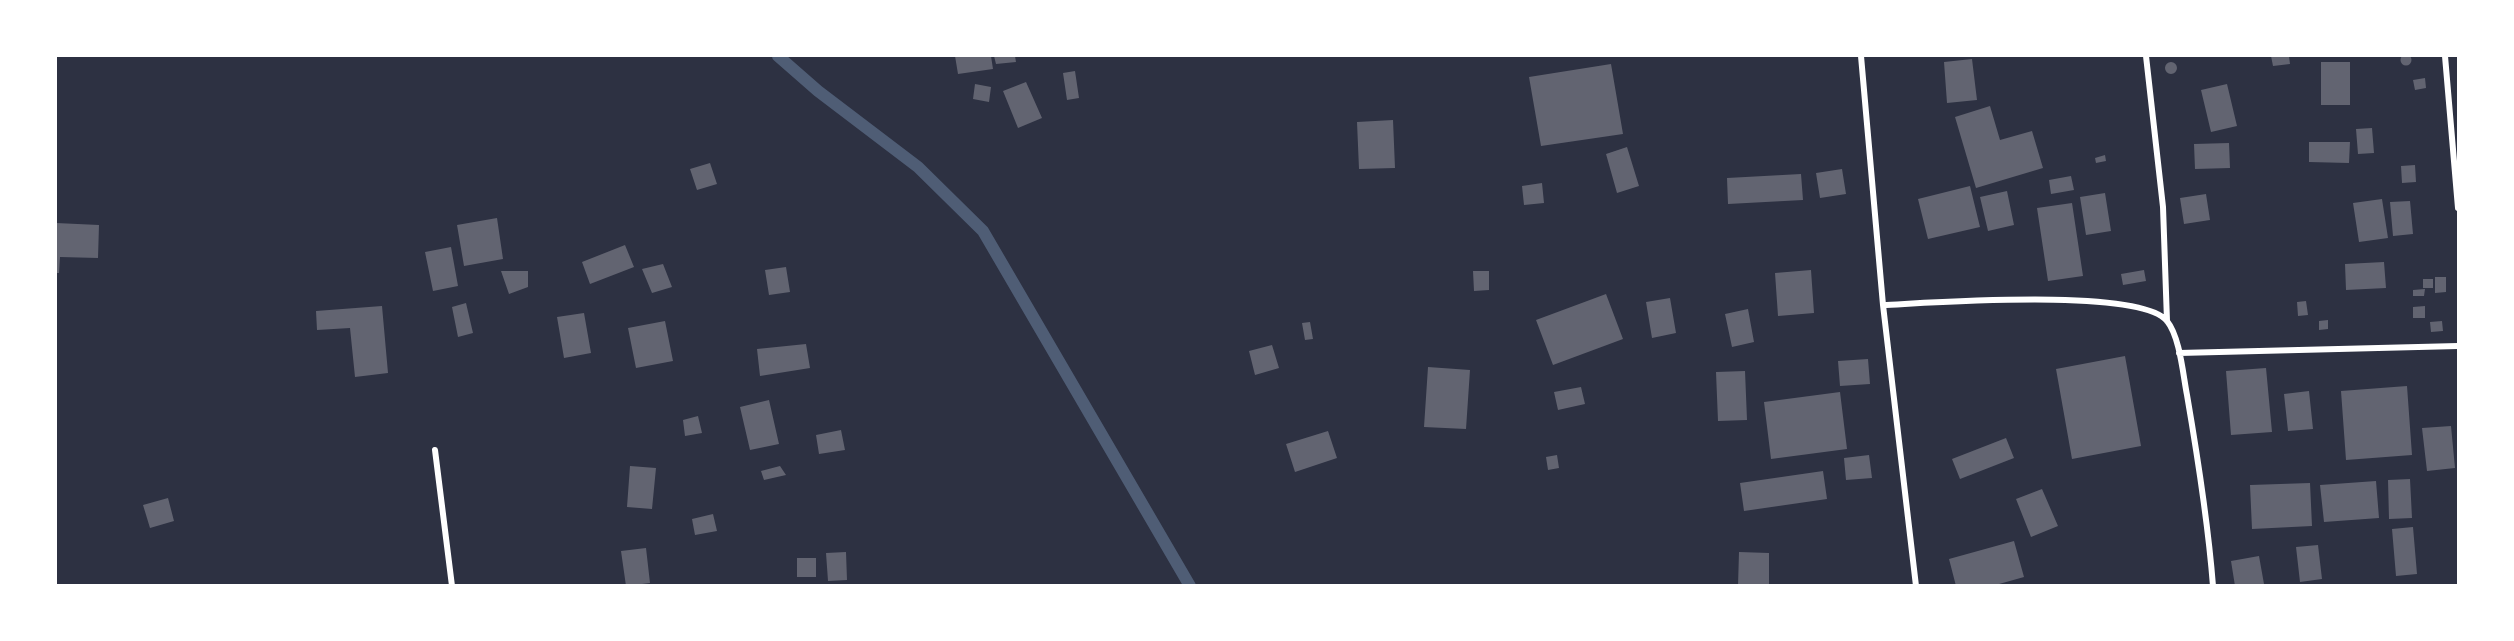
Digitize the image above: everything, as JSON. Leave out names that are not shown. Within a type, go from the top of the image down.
[{"type":"street","points":[[1862,56],[1883,305],[1916,585]]},
{"type":"street","points":[[2146,56],[2163,207],[2168,321],[2180,353],[2206,505],[2213,585]]},
{"type":"street","points":[[2445,56],[2458,208]]},
{"type":"street","points":[[1883,305],[2054,298],[2157,313],[2168,321]]},
{"type":"street","points":[[2180,353],[2458,346]]},
{"type":"street","points":[[435,450],[452,585]]},
{"type":"building","points":[[2406,55],[2410,56],[2410,64],[2406,65],[2402,64],[2401,60],[2402,56]]},
{"type":"building","points":[[955,56],[991,56],[993,69],[958,74]]},
{"type":"building","points":[[994,56],[1015,56],[1016,62],[996,64]]},
{"type":"building","points":[[2271,56],[2289,56],[2290,64],[2273,66]]},
{"type":"building","points":[[1972,59],[1977,100],[1947,103],[1944,62]]},
{"type":"building","points":[[2173,62],[2177,68],[2173,74],[2169,74],[2165,66]]},
{"type":"building","points":[[2321,62],[2350,62],[2350,105],[2321,105]]},
{"type":"building","points":[[1611,64],[1623,134],[1541,146],[1529,77]]},
{"type":"building","points":[[1075,71],[1079,98],[1067,100],[1063,73]]},
{"type":"building","points":[[2425,78],[2426,88],[2415,90],[2413,80]]},
{"type":"building","points":[[1026,82],[1042,118],[1018,128],[1003,91]]},
{"type":"building","points":[[975,84],[991,87],[989,102],[973,99]]},
{"type":"building","points":[[2227,84],[2237,126],[2211,132],[2201,90]]},
{"type":"building","points":[[1990,106],[2000,140],[2032,131],[2043,168],[1976,188],[1955,117]]},
{"type":"building","points":[[1393,120],[1395,168],[1359,169],[1357,122]]},
{"type":"building","points":[[2372,128],[2374,153],[2358,154],[2356,129]]},
{"type":"building","points":[[2309,142],[2350,142],[2349,163],[2309,162]]},
{"type":"building","points":[[2229,143],[2230,168],[2195,169],[2194,144]]},
{"type":"building","points":[[1627,147],[1639,186],[1617,193],[1606,154]]},
{"type":"building","points":[[2105,155],[2106,161],[2096,163],[2095,158]]},
{"type":"building","points":[[710,163],[717,184],[697,190],[690,169]]},
{"type":"building","points":[[2415,165],[2416,182],[2402,183],[2401,166]]},
{"type":"building","points":[[1842,169],[1846,194],[1820,198],[1816,173]]},
{"type":"building","points":[[1801,174],[1803,200],[1728,204],[1727,178]]},
{"type":"building","points":[[2071,176],[2074,190],[2051,194],[2049,180]]},
{"type":"building","points":[[1542,183],[1544,203],[1524,205],[1522,186]]},
{"type":"building","points":[[1970,186],[1980,227],[1928,239],[1918,199]]},
{"type":"building","points":[[2007,191],[2014,225],[1988,231],[1980,197]]},
{"type":"building","points":[[2105,193],[2111,231],[2086,235],[2080,197]]},
{"type":"building","points":[[2206,194],[2210,220],[2184,224],[2180,198]]},
{"type":"building","points":[[2382,199],[2388,238],[2359,242],[2353,203]]},
{"type":"building","points":[[2410,201],[2413,234],[2393,236],[2390,202]]},
{"type":"building","points":[[2072,203],[2083,276],[2048,281],[2037,208]]},
{"type":"building","points":[[497,218],[503,259],[464,266],[457,225]]},
{"type":"building","points":[[56,223],[99,225],[98,258],[60,257],[59,273],[56,273]]},
{"type":"building","points":[[625,245],[634,267],[590,284],[582,262]]},
{"type":"building","points":[[451,247],[458,286],[433,291],[425,252]]},
{"type":"building","points":[[2384,262],[2386,288],[2346,290],[2345,264]]},
{"type":"building","points":[[663,264],[672,287],[652,293],[642,269]]},
{"type":"building","points":[[786,267],[790,292],[769,295],[765,270]]},
{"type":"building","points":[[1811,270],[1814,313],[1778,316],[1775,273]]},
{"type":"building","points":[[2144,270],[2146,281],[2123,285],[2121,274]]},
{"type":"building","points":[[501,271],[528,271],[528,287],[509,294]]},
{"type":"building","points":[[1473,271],[1489,271],[1489,290],[1474,291]]},
{"type":"building","points":[[2435,277],[2446,277],[2446,292],[2435,293]]},
{"type":"building","points":[[2423,279],[2433,279],[2433,288],[2423,288]]},
{"type":"building","points":[[2425,289],[2424,296],[2413,296],[2413,290]]},
{"type":"building","points":[[1606,294],[1623,339],[1553,365],[1536,320]]},
{"type":"building","points":[[1670,298],[1676,333],[1652,338],[1646,302]]},
{"type":"building","points":[[2306,301],[2308,315],[2298,316],[2297,302]]},
{"type":"building","points":[[466,303],[473,333],[458,337],[452,307]]},
{"type":"building","points":[[382,306],[388,373],[355,377],[350,328],[317,330],[316,311]]},
{"type":"building","points":[[2425,306],[2425,318],[2413,318],[2413,307]]},
{"type":"building","points":[[1748,309],[1754,342],[1732,347],[1725,314]]},
{"type":"building","points":[[584,313],[591,353],[564,358],[557,317]]},
{"type":"building","points":[[2328,320],[2328,329],[2319,330],[2319,321]]},
{"type":"building","points":[[665,321],[673,361],[636,368],[628,328]]},
{"type":"building","points":[[2442,321],[2443,331],[2431,332],[2430,322]]},
{"type":"building","points":[[1310,322],[1313,339],[1305,340],[1302,323]]},
{"type":"building","points":[[806,344],[810,368],[760,376],[757,349]]},
{"type":"building","points":[[1272,345],[1279,368],[1255,375],[1249,351]]},
{"type":"building","points":[[2125,356],[2141,446],[2072,459],[2056,369]]},
{"type":"building","points":[[1868,359],[1870,384],[1840,386],[1838,361]]},
{"type":"building","points":[[1428,367],[1470,370],[1466,429],[1424,427]]},
{"type":"building","points":[[2266,368],[2272,432],[2231,435],[2226,371]]},
{"type":"building","points":[[1745,371],[1747,420],[1718,421],[1716,372]]},
{"type":"building","points":[[2407,386],[2412,455],[2346,460],[2341,391]]},
{"type":"building","points":[[1581,387],[1585,404],[1558,410],[1554,392]]},
{"type":"building","points":[[2309,391],[2313,429],[2288,431],[2284,394]]},
{"type":"building","points":[[1840,392],[1847,449],[1771,459],[1764,402]]},
{"type":"building","points":[[769,400],[779,444],[750,450],[740,407]]},
{"type":"building","points":[[698,416],[702,433],[685,436],[683,420]]},
{"type":"building","points":[[2451,426],[2455,468],[2427,471],[2422,428]]},
{"type":"building","points":[[841,430],[845,450],[819,454],[816,435]]},
{"type":"building","points":[[1328,431],[1337,458],[1295,472],[1286,444]]},
{"type":"building","points":[[2006,438],[2014,458],[1960,479],[1952,459]]},
{"type":"building","points":[[1557,455],[1559,468],[1548,470],[1546,457]]},
{"type":"building","points":[[1869,455],[1872,478],[1846,480],[1844,458]]},
{"type":"building","points":[[630,466],[656,468],[652,509],[627,507]]},
{"type":"building","points":[[780,466],[786,475],[764,480],[761,471]]},
{"type":"building","points":[[1823,471],[1827,499],[1744,511],[1740,483]]},
{"type":"building","points":[[2410,479],[2412,518],[2389,519],[2388,480]]},
{"type":"building","points":[[2376,481],[2379,518],[2324,522],[2320,485]]},
{"type":"building","points":[[2310,483],[2312,526],[2252,529],[2250,485]]},
{"type":"building","points":[[2042,489],[2058,526],[2031,537],[2016,499]]},
{"type":"building","points":[[168,498],[174,521],[150,528],[143,505]]},
{"type":"building","points":[[713,514],[717,531],[695,535],[692,519]]},
{"type":"building","points":[[2413,527],[2417,574],[2396,576],[2392,529]]},
{"type":"building","points":[[2014,541],[2024,577],[1992,586],[1956,586],[1949,559]]},
{"type":"building","points":[[2318,545],[2322,579],[2300,582],[2296,547]]},
{"type":"building","points":[[646,548],[650,583],[626,586],[621,551]]},
{"type":"building","points":[[846,552],[847,580],[828,581],[826,553]]},
{"type":"building","points":[[1739,552],[1769,553],[1769,586],[1738,586]]},
{"type":"building","points":[[2259,556],[2264,584],[2235,586],[2231,561]]},
{"type":"building","points":[[797,558],[816,558],[816,577],[797,577]]},
{"type":"waterway","points":[[778,56],[818,91],[918,167],[983,231],[1190,586]]}]
